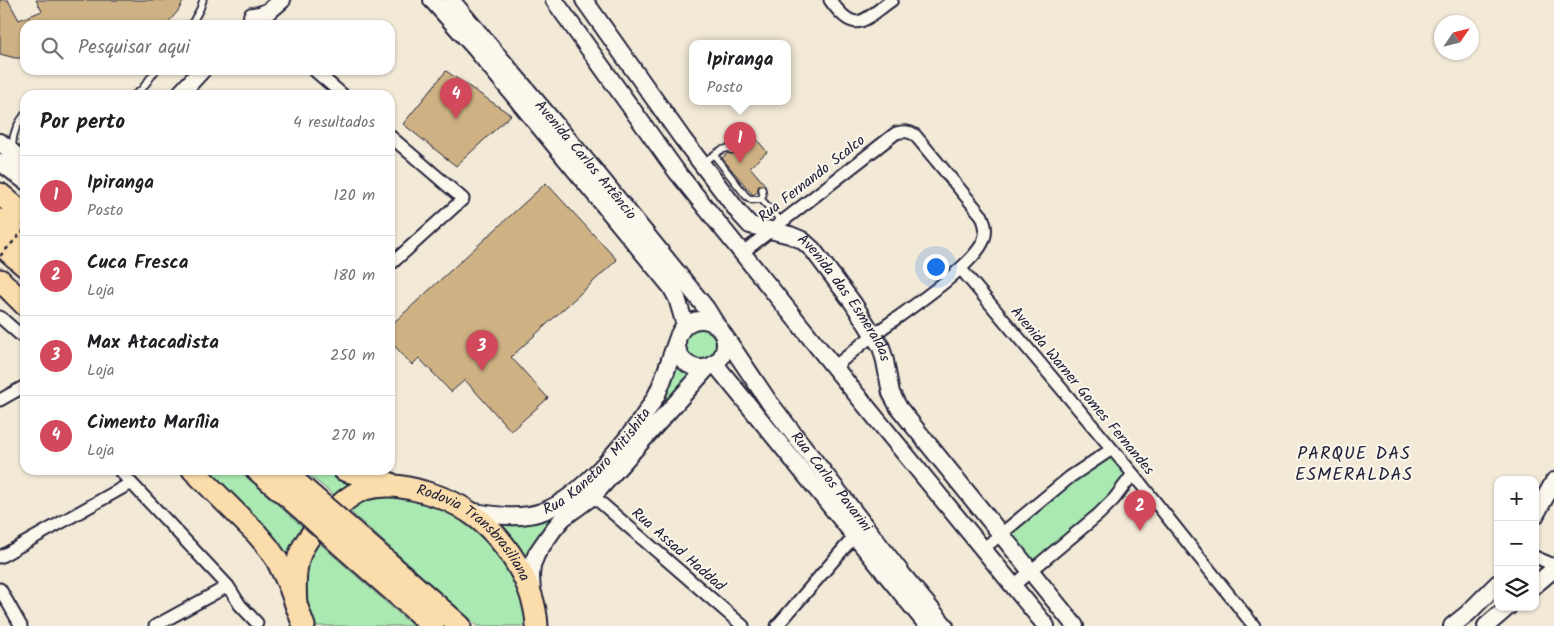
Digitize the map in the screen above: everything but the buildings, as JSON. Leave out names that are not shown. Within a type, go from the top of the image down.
[{"type":"highway","points":[[0,194],[20,211]]},
{"type":"highway","points":[[0,220],[20,238]]},
{"type":"highway","points":[[0,244],[20,262]]},
{"type":"highway","points":[[0,280],[20,299]]},
{"type":"highway","points":[[198,475],[268,547],[277,560],[300,619]]},
{"type":"highway","points":[[265,475],[307,502],[346,537],[433,626]]},
{"type":"highway","points":[[287,475],[307,502]]},
{"type":"highway","points":[[362,475],[397,485]]},
{"type":"highway","name":"Rodovia Transbrasiliana","points":[[300,619],[294,577],[300,553],[307,540],[325,519],[350,497],[362,490],[378,486],[397,485],[432,494],[469,511],[490,529],[508,550],[517,565],[537,616]]},
{"type":"highway","points":[[346,537],[460,626]]},
{"type":"main road","points":[[254,20],[268,0]]},
{"type":"main road","points":[[255,20],[270,11],[282,0]]},
{"type":"main road","name":"Avenida Carlos Artêncio","points":[[432,0],[476,48],[671,287],[677,298],[685,325]]},
{"type":"main road","name":"Avenida Carlos Artêncio","points":[[451,0],[605,184],[706,308],[720,329]]},
{"type":"main road","points":[[554,0],[648,133],[742,253],[1046,626]]},
{"type":"main road","name":"Avenida das Esmeraldas","points":[[584,0],[708,159],[740,214],[750,225],[761,229],[777,226],[802,240],[813,250],[853,303],[880,347],[885,361],[891,393],[899,408],[1075,626]]},
{"type":"main road","points":[[184,90],[197,75]]},
{"type":"main road","points":[[0,132],[20,172]]},
{"type":"main road","points":[[0,142],[13,159]]},
{"type":"main road","points":[[692,320],[708,320],[720,329],[726,343],[725,351],[721,359],[711,366],[692,366],[680,356],[677,340],[681,329],[692,320]]},
{"type":"main road","name":"Rua Carlos Pavarini","points":[[720,329],[769,402],[928,626]]},
{"type":"main road","name":"Rua Kanetaro Mitishita","points":[[469,511],[494,515],[525,516],[539,513],[559,504],[593,475],[639,422],[657,394],[677,340]]},
{"type":"main road","name":"Rua Carlos Pavarini","points":[[711,366],[902,574],[945,626]]},
{"type":"main road","name":"Rua Kanetaro Mitishita","points":[[537,616],[531,576],[532,565],[544,541],[564,518],[593,496],[696,378],[711,366]]},
{"type":"main road","points":[[756,414],[769,402]]},
{"type":"main road","points":[[1539,509],[1554,481]]},
{"type":"main road","points":[[1539,582],[1554,569]]},
{"type":"main road","points":[[1452,626],[1494,587]]},
{"type":"main road","points":[[1486,626],[1503,611]]},
{"type":"street","points":[[830,0],[840,15],[849,21],[856,22],[864,19],[892,0]]},
{"type":"street","points":[[320,75],[337,90]]},
{"type":"street","name":"Rua Fernando Scalco","points":[[742,253],[896,133],[902,131],[916,135],[982,216],[986,228],[984,239],[978,250],[961,269]]},
{"type":"street","points":[[395,140],[463,199],[395,260]]},
{"type":"street","points":[[834,367],[873,335],[961,269]]},
{"type":"street","name":"Avenida Warner Gomes Fernandes","points":[[961,269],[1133,474],[1254,626]]},
{"type":"street","points":[[0,317],[20,335]]},
{"type":"street","points":[[0,400],[20,389]]},
{"type":"street","points":[[983,549],[1070,477],[1112,449]]},
{"type":"street","points":[[1013,586],[1099,514],[1114,499],[1133,474]]},
{"type":"street","points":[[124,475],[228,586],[240,605],[256,622]]},
{"type":"street","points":[[0,557],[131,483]]},
{"type":"street","name":"Rua Assad Haddad","points":[[593,496],[742,626]]},
{"type":"street","points":[[776,626],[860,530]]},
{"type":"street","points":[[1539,559],[1554,565]]},
{"type":"street","points":[[155,626],[228,586]]},
{"type":"street","points":[[0,589],[20,626]]},
{"type":"lane","points":[[194,20],[203,0]]},
{"type":"lane","points":[[141,90],[152,75]]},
{"type":"lane","points":[[13,159],[12,141],[20,121]]},
{"type":"lane","points":[[731,150],[729,148],[724,149],[708,159],[746,196],[752,200],[761,199]]},
{"type":"lane","points":[[761,199],[764,195],[762,189]]},
{"type":"lane","points":[[761,199],[777,226]]},
{"type":"path","points":[[0,256],[20,234]]},
{"type":"green space","points":[[701,329],[712,333],[716,344],[712,355],[701,359],[690,355],[686,344],[690,333]]},
{"type":"green space","points":[[676,361],[692,374],[642,430]]},
{"type":"green space","points":[[1112,449],[1133,474],[1031,572],[1001,534]]},
{"type":"green space","points":[[214,475],[245,475],[307,531],[289,566],[278,542]]},
{"type":"green space","points":[[309,475],[332,475],[352,485],[336,497]]},
{"type":"green space","points":[[369,495],[411,496],[463,516],[509,563],[532,626],[478,626],[344,506]]},
{"type":"green space","points":[[563,508],[534,542],[525,566],[491,521]]},
{"type":"green space","points":[[318,542],[413,626],[314,626],[305,593],[305,574]]},
{"type":"place","name":"Cimento Marília","points":[[456,119]]},
{"type":"place","name":"Ipiranga","points":[[740,163]]},
{"type":"place","name":"Max Atacadista","points":[[482,371]]},
{"type":"place","name":"Cuca Fresca","points":[[1140,531]]},
{"type":"district","name":"PARQUE DAS ESMERALDAS","points":[[1354,464]]}]
